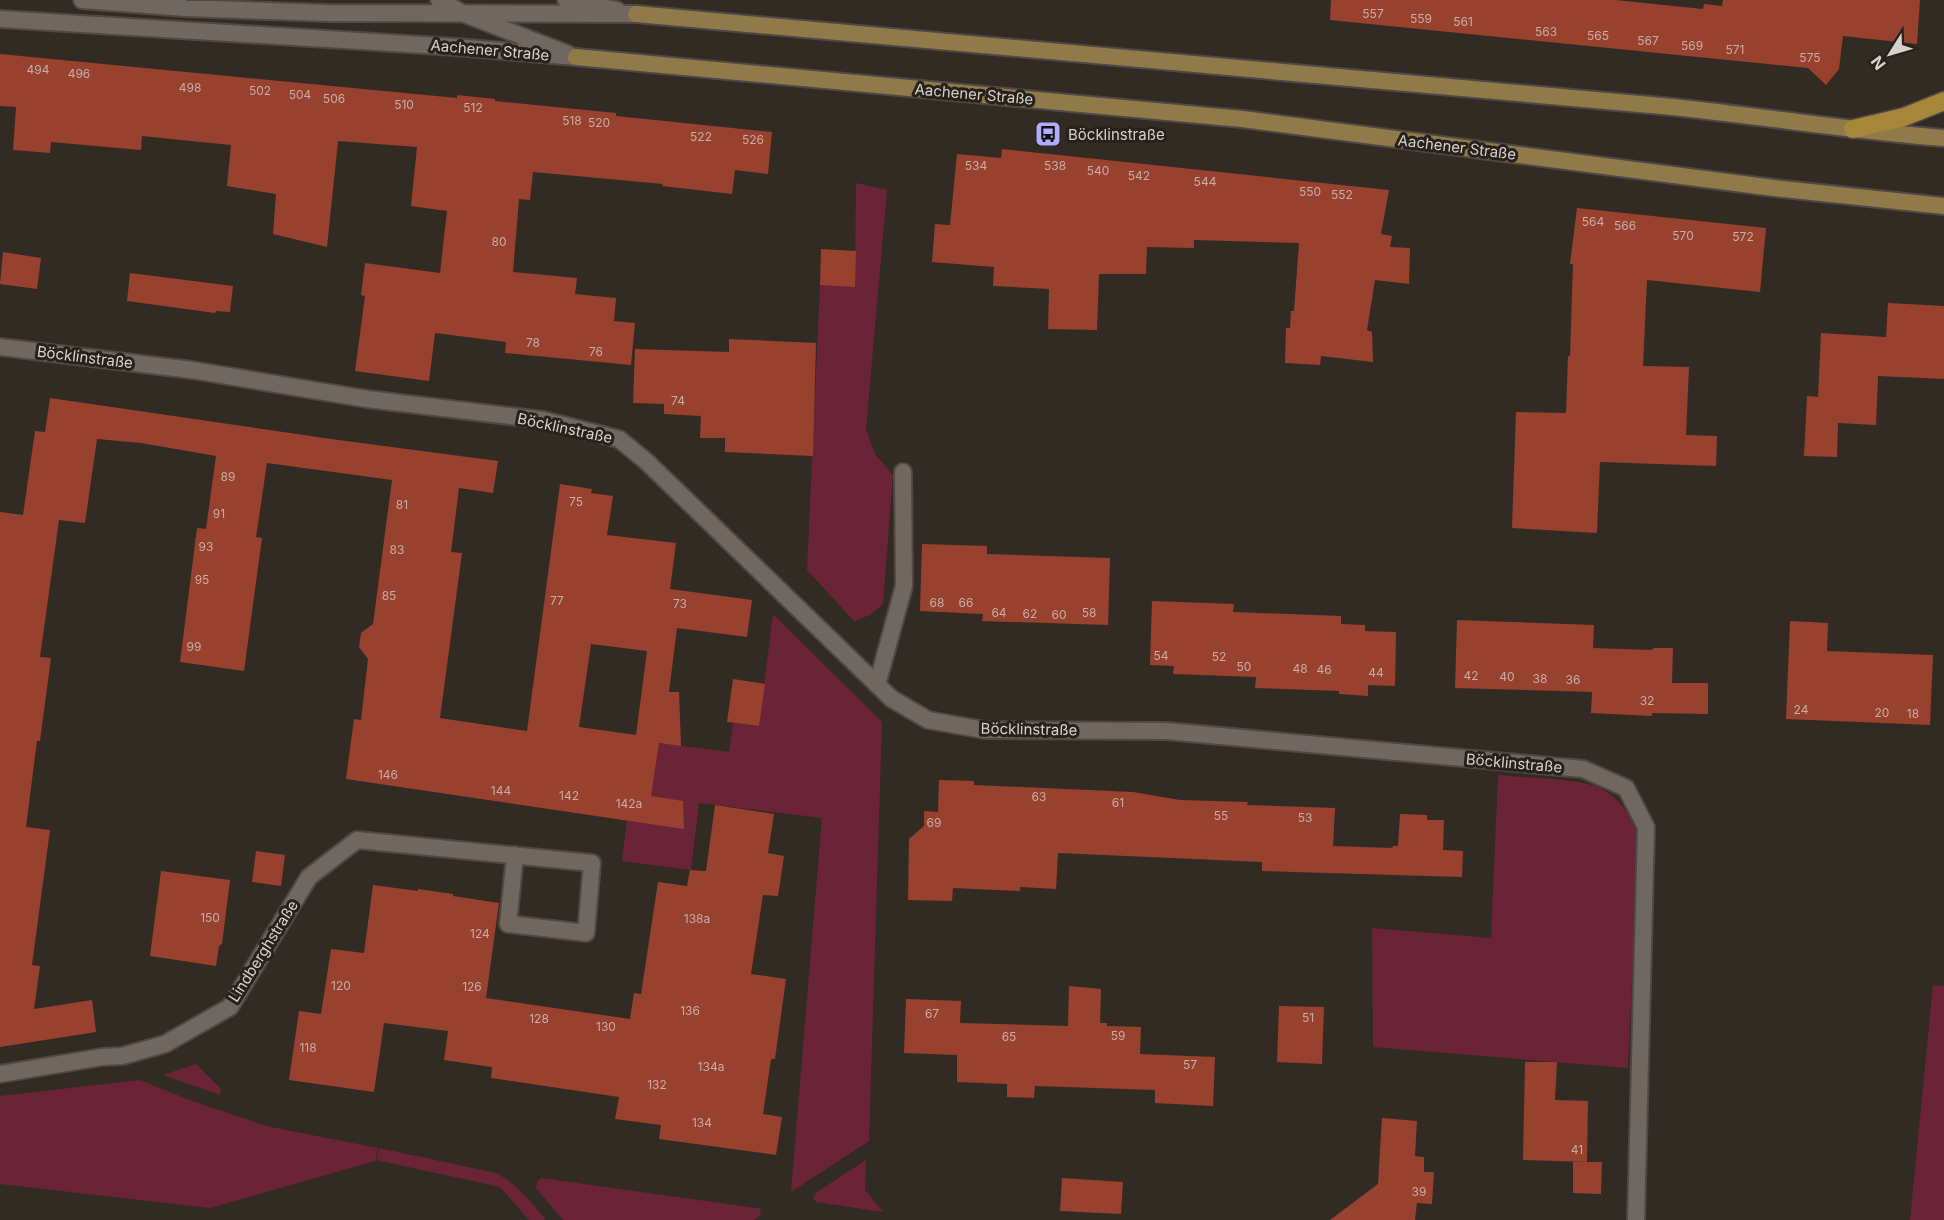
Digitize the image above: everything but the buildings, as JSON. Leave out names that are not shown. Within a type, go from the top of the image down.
[{"type":"highway","points":[[1853,129],[1904,117],[1944,101]]},
{"type":"main road","name":"Aachener Straße","points":[[636,14],[1230,65],[1730,112],[1853,129],[1944,138]]},
{"type":"main road","name":"Aachener Straße","points":[[576,57],[1242,119],[1774,188],[1944,206]]},
{"type":"street","name":"Aachener Straße","points":[[82,0],[186,8],[327,13],[636,14]]},
{"type":"street","points":[[439,0],[462,13],[576,57]]},
{"type":"street","points":[[566,0],[636,14]]},
{"type":"street","name":"Aachener Straße","points":[[0,19],[456,46],[576,57]]},
{"type":"street","name":"Böcklinstraße","points":[[0,347],[192,370],[368,399],[543,420],[619,439],[647,462],[892,699],[928,720],[984,730],[1166,730],[1583,769],[1626,788],[1646,827],[1636,1220]]},
{"type":"street","points":[[877,685],[904,586],[903,472]]},
{"type":"street","name":"Lindberghstraße","points":[[0,1074],[102,1057],[122,1056],[165,1044],[230,1007],[309,877],[357,840],[515,855],[592,863],[586,933],[508,924],[515,855]]},
{"type":"shaded area","points":[[856,183],[887,190],[866,429],[875,454],[893,475],[883,604],[870,615],[854,621],[807,570],[820,285],[855,286]]},
{"type":"shaded area","points":[[773,614],[882,722],[869,1141],[791,1192],[822,818],[699,803],[691,870],[622,861],[627,820],[659,743],[729,752],[733,723],[759,726]]},
{"type":"shaded area","points":[[1498,775],[1565,780],[1600,788],[1617,800],[1627,811],[1634,824],[1638,853],[1628,1068],[1373,1047],[1372,928],[1491,938]]},
{"type":"shaded area","points":[[1933,985],[1944,986],[1944,1220],[1910,1220]]},
{"type":"shaded area","points":[[196,1064],[221,1089],[220,1095],[163,1075]]},
{"type":"shaded area","points":[[140,1080],[192,1101],[266,1126],[378,1148],[375,1161],[210,1208],[0,1184],[0,1096]]},
{"type":"shaded area","points":[[379,1148],[496,1173],[517,1188],[546,1220],[529,1220],[500,1187],[376,1160]]},
{"type":"shaded area","points":[[866,1160],[865,1190],[883,1212],[816,1202],[813,1198],[817,1192]]},
{"type":"shaded area","points":[[541,1178],[759,1208],[761,1212],[760,1216],[754,1220],[563,1220],[536,1188]]},
{"type":"place","name":"Böcklinstraße","points":[[1048,134]]}]
